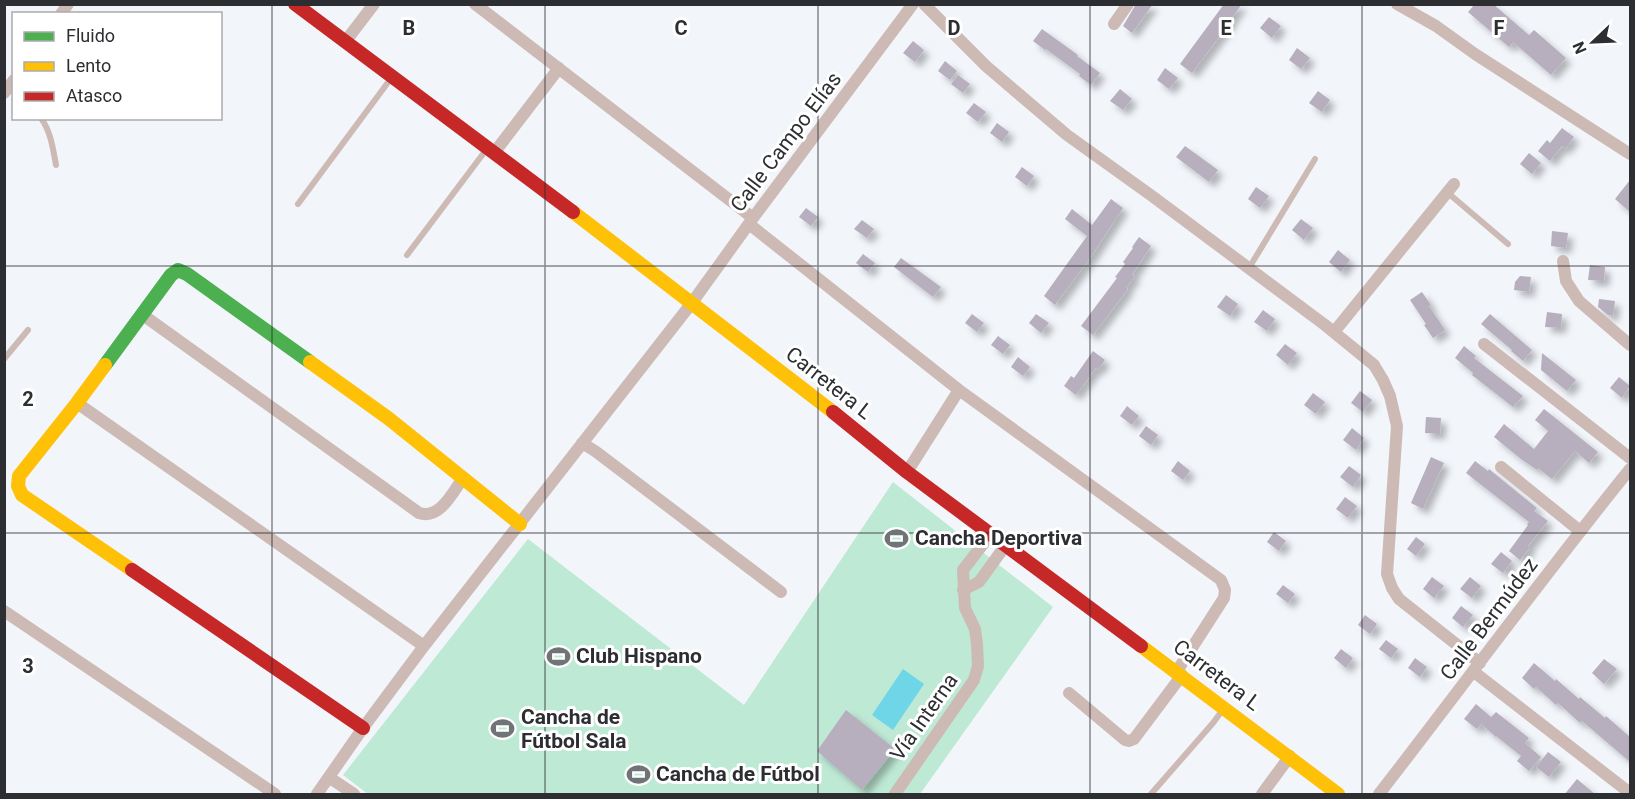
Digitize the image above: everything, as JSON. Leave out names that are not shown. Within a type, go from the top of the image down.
[{"type":"street","name":"Carretera L","points":[[295,4],[588,223],[990,535],[1179,673],[1338,795]]},
{"type":"street","points":[[345,42],[374,4]]},
{"type":"street","points":[[475,4],[751,221],[959,390],[1221,580],[1225,590],[1224,598],[1179,673],[1134,739],[1125,740],[1069,693]]},
{"type":"street","name":"Calle Campo Elías","points":[[317,795],[424,646],[691,304],[913,4]]},
{"type":"street","points":[[924,4],[986,66],[1067,135],[1334,332],[1374,365],[1383,380],[1397,426],[1387,574],[1392,588],[1399,599],[1477,668],[1630,793]]},
{"type":"street","points":[[1114,24],[1128,4]]},
{"type":"street","points":[[1397,4],[1436,26],[1475,54],[1630,154]]},
{"type":"street","points":[[490,151],[558,68]]},
{"type":"street","points":[[1334,332],[1451,189]]},
{"type":"street","points":[[1563,261],[1566,281],[1579,301],[1630,345]]},
{"type":"street","points":[[363,728],[22,495],[18,486],[19,476],[78,403],[173,273],[177,270],[182,271],[388,418],[520,524]]},
{"type":"street","points":[[143,315],[419,513],[424,515],[436,512],[463,478]]},
{"type":"street","points":[[1484,344],[1630,458]]},
{"type":"street","points":[[907,472],[959,390]]},
{"type":"street","points":[[78,403],[424,646]]},
{"type":"street","points":[[582,443],[781,592]]},
{"type":"street","points":[[1501,467],[1580,531]]},
{"type":"street","name":"Calle Bermúdez","points":[[1379,795],[1630,469]]},
{"type":"street","points":[[990,535],[963,570],[963,590],[979,582],[1005,546]]},
{"type":"street","name":"Vía Interna","points":[[895,795],[977,673],[975,629],[965,608],[963,590]]},
{"type":"street","points":[[4,611],[275,795]]},
{"type":"street","points":[[1262,795],[1290,756]]},
{"type":"street","points":[[330,778],[354,795]]},
{"type":"lane","points":[[298,204],[392,77]]},
{"type":"lane","points":[[42,120],[49,133],[56,165]]},
{"type":"lane","points":[[407,255],[490,151]]},
{"type":"lane","points":[[1248,268],[1315,159]]},
{"type":"lane","points":[[1451,189],[1508,244]]},
{"type":"lane","points":[[4,359],[28,330]]},
{"type":"lane","points":[[1151,795],[1224,707]]},
{"type":"green space","name":"Club Hispano","points":[[893,482],[1053,607],[920,794],[368,794],[343,775],[528,539],[744,705]]},
{"type":"water","points":[[903,669],[924,684],[893,730],[872,715]]},
{"type":"building","points":[[1136,4],[1153,4],[1132,33],[1123,26]]},
{"type":"building","points":[[1224,4],[1242,4],[1192,73],[1180,64]]},
{"type":"building","points":[[1475,4],[1493,4],[1529,35],[1534,30],[1566,58],[1551,75],[1513,42],[1509,47],[1468,12]]},
{"type":"building","points":[[1269,17],[1281,26],[1272,38],[1260,28]]},
{"type":"building","points":[[1042,29],[1100,73],[1091,85],[1079,76],[1080,74],[1033,41]]},
{"type":"building","points":[[913,41],[924,50],[915,62],[903,53]]},
{"type":"building","points":[[1297,48],[1310,58],[1301,69],[1289,60]]},
{"type":"building","points":[[945,61],[957,71],[950,80],[938,71]]},
{"type":"building","points":[[1165,68],[1178,78],[1169,89],[1157,80]]},
{"type":"building","points":[[958,75],[970,84],[963,93],[951,84]]},
{"type":"building","points":[[1120,89],[1132,99],[1123,110],[1110,101]]},
{"type":"building","points":[[1318,91],[1330,100],[1322,112],[1309,103]]},
{"type":"building","points":[[974,103],[986,112],[978,122],[966,113]]},
{"type":"building","points":[[997,123],[1009,132],[1002,142],[990,133]]},
{"type":"building","points":[[1562,128],[1574,137],[1565,149],[1562,146],[1550,161],[1538,151],[1547,140],[1550,143]]},
{"type":"building","points":[[1185,146],[1218,170],[1209,182],[1176,157]]},
{"type":"building","points":[[1529,153],[1541,163],[1532,174],[1520,164]]},
{"type":"building","points":[[1022,167],[1034,176],[1027,186],[1015,177]]},
{"type":"building","points":[[1630,180],[1630,212],[1615,199]]},
{"type":"building","points":[[1256,187],[1269,196],[1260,208],[1248,199]]},
{"type":"building","points":[[1111,199],[1123,208],[1055,305],[1044,296],[1087,236],[1065,219],[1072,209],[1092,225]]},
{"type":"building","points":[[806,208],[818,217],[811,226],[799,217]]},
{"type":"building","points":[[1301,219],[1313,228],[1304,240],[1292,230]]},
{"type":"building","points":[[862,220],[874,229],[867,238],[854,229]]},
{"type":"building","points":[[1552,231],[1568,233],[1566,248],[1551,246]]},
{"type":"building","points":[[1139,237],[1151,246],[1132,275],[1135,276],[1126,288],[1128,289],[1093,335],[1081,326],[1117,278],[1115,277],[1125,264],[1123,262]]},
{"type":"building","points":[[1338,250],[1350,260],[1341,272],[1329,262]]},
{"type":"building","points":[[863,254],[875,263],[868,272],[856,263]]},
{"type":"building","points":[[901,258],[941,287],[933,297],[894,267]]},
{"type":"building","points":[[1590,265],[1605,267],[1604,281],[1588,280]]},
{"type":"building","points":[[1520,276],[1531,277],[1529,292],[1514,290],[1515,282]]},
{"type":"building","points":[[1422,292],[1445,330],[1433,338],[1410,300]]},
{"type":"building","points":[[1226,295],[1238,304],[1230,316],[1217,307]]},
{"type":"building","points":[[1599,299],[1615,301],[1613,316],[1598,307]]},
{"type":"building","points":[[1263,310],[1275,319],[1267,331],[1254,322]]},
{"type":"building","points":[[1547,312],[1562,314],[1561,328],[1545,327]]},
{"type":"building","points":[[972,314],[984,323],[977,332],[965,323]]},
{"type":"building","points":[[1036,314],[1049,323],[1041,333],[1029,323]]},
{"type":"building","points":[[1490,314],[1532,350],[1523,361],[1481,324]]},
{"type":"building","points":[[998,336],[1010,345],[1003,354],[991,345]]},
{"type":"building","points":[[1285,344],[1297,353],[1288,365],[1276,355]]},
{"type":"building","points":[[1464,346],[1476,356],[1474,358],[1523,396],[1513,407],[1472,375],[1473,373],[1455,358]]},
{"type":"building","points":[[1093,351],[1105,360],[1098,370],[1096,368],[1076,395],[1064,386],[1071,376],[1074,378]]},
{"type":"building","points":[[1542,353],[1576,380],[1567,391],[1541,370]]},
{"type":"building","points":[[1018,357],[1030,367],[1023,376],[1011,367]]},
{"type":"building","points":[[1619,377],[1630,386],[1622,398],[1610,388]]},
{"type":"building","points":[[1360,391],[1372,400],[1363,412],[1351,403]]},
{"type":"building","points":[[1313,393],[1325,402],[1316,414],[1304,405]]},
{"type":"building","points":[[1127,406],[1139,416],[1132,425],[1120,416]]},
{"type":"building","points":[[1544,409],[1598,452],[1589,463],[1575,451],[1552,479],[1521,459],[1494,437],[1504,424],[1534,449],[1548,431],[1535,420]]},
{"type":"building","points":[[1426,417],[1441,418],[1440,434],[1425,433]]},
{"type":"building","points":[[1146,426],[1158,435],[1151,445],[1139,436]]},
{"type":"building","points":[[1352,428],[1364,438],[1356,450],[1343,440]]},
{"type":"building","points":[[1431,457],[1444,463],[1423,509],[1411,503]]},
{"type":"building","points":[[1178,461],[1190,471],[1183,480],[1171,471]]},
{"type":"building","points":[[1475,461],[1488,471],[1489,469],[1537,508],[1534,511],[1548,521],[1520,560],[1509,551],[1529,522],[1466,473]]},
{"type":"building","points":[[1349,466],[1361,475],[1353,487],[1340,477]]},
{"type":"building","points":[[1345,497],[1357,506],[1348,518],[1336,509]]},
{"type":"building","points":[[1274,532],[1286,541],[1279,551],[1267,542]]},
{"type":"building","points":[[1416,537],[1425,544],[1416,556],[1407,549]]},
{"type":"building","points":[[1501,552],[1512,561],[1503,573],[1491,564]]},
{"type":"building","points":[[1432,577],[1444,586],[1434,598],[1423,589]]},
{"type":"building","points":[[1470,577],[1481,586],[1472,598],[1460,589]]},
{"type":"building","points":[[1283,585],[1295,594],[1288,603],[1276,594]]},
{"type":"building","points":[[1461,606],[1473,615],[1463,627],[1452,618]]},
{"type":"building","points":[[1365,615],[1377,624],[1370,634],[1358,625]]},
{"type":"building","points":[[1386,640],[1398,649],[1391,658],[1379,649]]},
{"type":"building","points":[[1341,649],[1353,658],[1346,668],[1334,658]]},
{"type":"building","points":[[1415,658],[1427,667],[1420,677],[1408,668]]},
{"type":"building","points":[[1604,659],[1617,669],[1604,684],[1592,673]]},
{"type":"building","points":[[1534,663],[1579,699],[1580,697],[1605,718],[1606,716],[1630,737],[1630,762],[1582,721],[1580,723],[1558,703],[1556,705],[1522,678]]},
{"type":"building","points":[[1476,704],[1491,717],[1496,712],[1529,738],[1525,743],[1541,757],[1529,771],[1517,761],[1521,756],[1481,724],[1477,729],[1464,719]]},
{"type":"building","points":[[846,710],[895,749],[862,790],[817,751]]},
{"type":"building","points":[[1548,752],[1561,762],[1549,777],[1536,767]]},
{"type":"building","points":[[1577,779],[1596,795],[1564,795]]},
{"type":"traffic: fast","points":[[105,365],[171,275],[178,270],[187,274],[310,362]]},
{"type":"traffic: slow","points":[[573,212],[833,412]]},
{"type":"traffic: slow","points":[[310,362],[388,418],[520,524]]},
{"type":"traffic: slow","points":[[105,365],[19,476],[18,486],[22,495],[132,570]]},
{"type":"traffic: slow","points":[[1141,646],[1338,794]]},
{"type":"traffic: jam","points":[[295,4],[573,212]]},
{"type":"traffic: jam","points":[[833,412],[907,472],[1141,646]]},
{"type":"traffic: jam","points":[[132,570],[363,728]]},
{"type":"place","name":"Cancha Deportiva","points":[[897,538]]},
{"type":"place","name":"Club Hispano","points":[[558,656]]},
{"type":"place","name":"Cancha de Fútbol Sala","points":[[503,729]]},
{"type":"place","name":"Cancha de Fútbol","points":[[638,774]]}]
